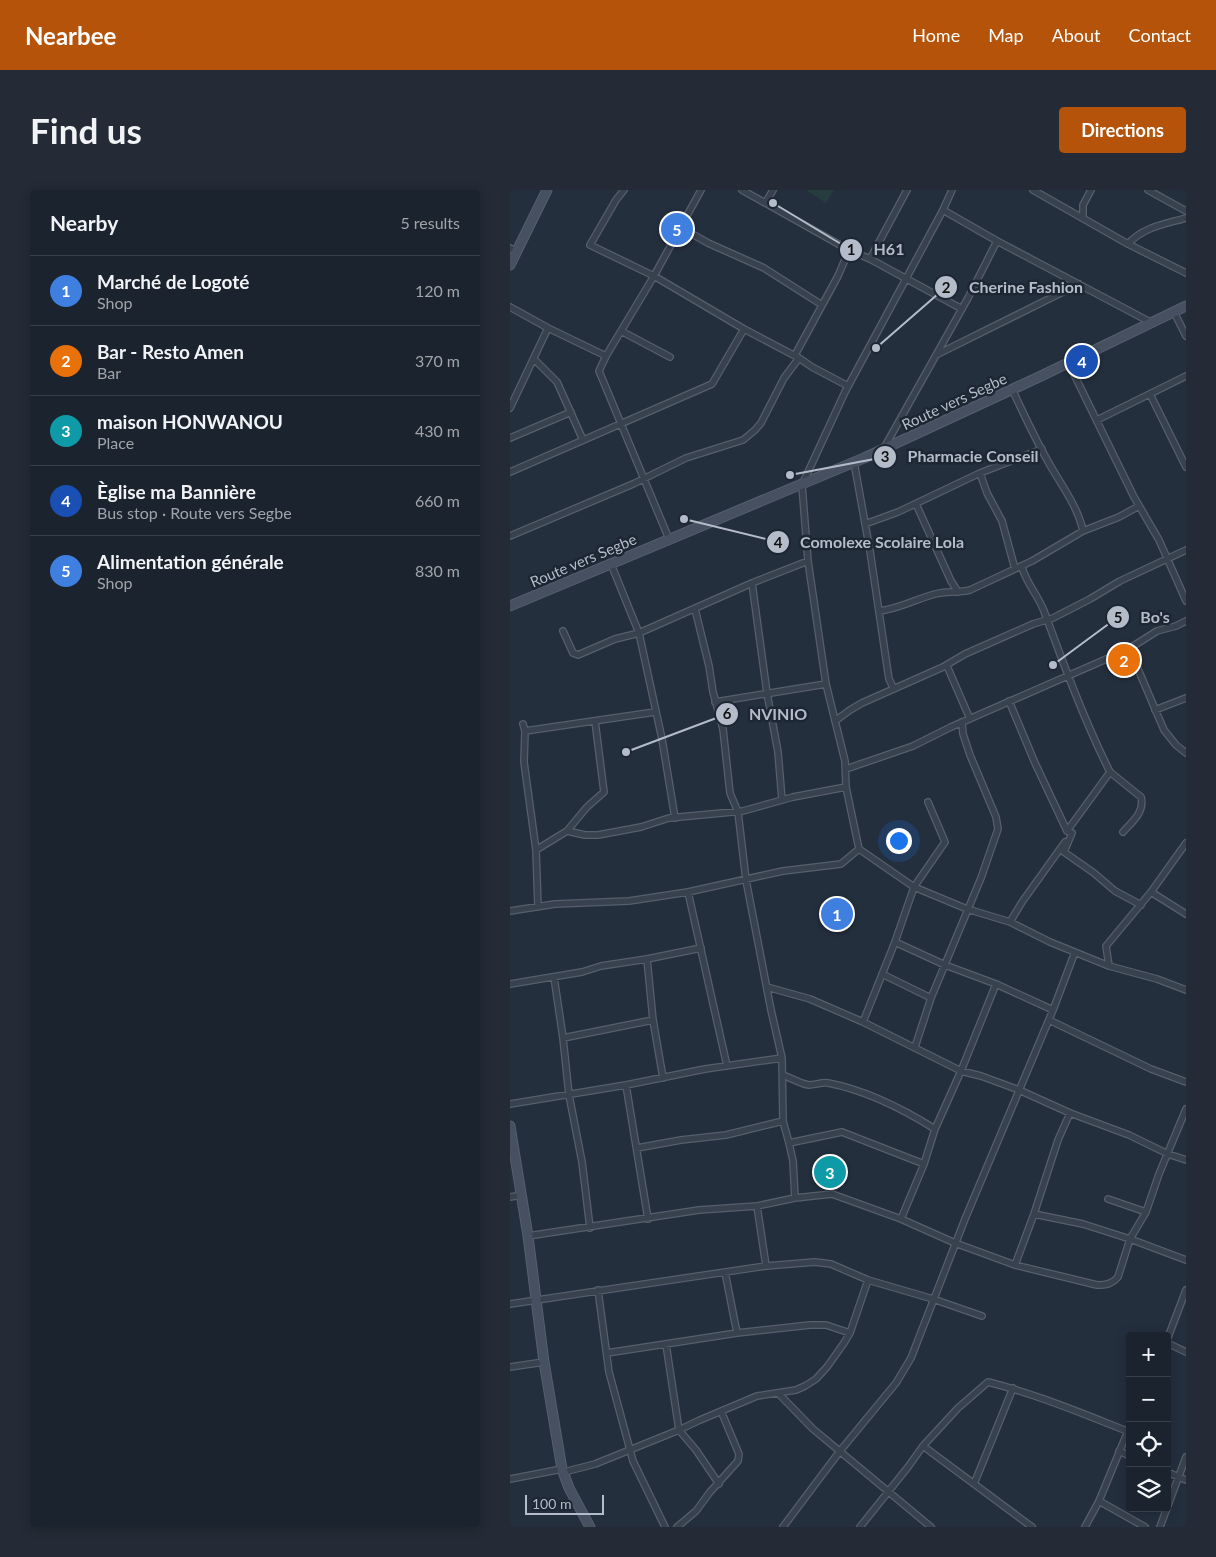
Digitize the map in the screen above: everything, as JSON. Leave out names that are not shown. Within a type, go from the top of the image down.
[{"type":"main road","points":[[510,266],[514,250],[547,190]]},
{"type":"main road","name":"Route vers Segbe","points":[[510,606],[854,462],[1186,306]]},
{"type":"main road","points":[[510,1126],[528,1236],[544,1362],[563,1471],[569,1488],[590,1527]]},
{"type":"street","points":[[624,190],[616,200],[590,245],[654,276],[744,329],[797,356],[812,367],[848,386]]},
{"type":"street","points":[[669,539],[599,371],[701,190]]},
{"type":"street","points":[[742,190],[849,250],[870,259],[905,280],[962,309]]},
{"type":"street","points":[[766,202],[773,190]]},
{"type":"street","points":[[870,259],[907,190]]},
{"type":"street","points":[[952,190],[848,386],[802,484],[808,560],[826,684],[846,769],[846,786],[859,849],[914,886],[967,909],[1010,922],[1050,942],[1109,966],[1157,978],[1186,990]]},
{"type":"street","points":[[1033,190],[1128,244],[1186,273]]},
{"type":"street","points":[[1083,217],[1083,205],[1091,190]]},
{"type":"street","points":[[1148,190],[1186,211]]},
{"type":"street","points":[[943,210],[997,241],[1152,323]]},
{"type":"street","points":[[1128,244],[1139,233],[1150,228],[1186,218]]},
{"type":"street","points":[[680,227],[708,243],[764,268],[822,305]]},
{"type":"street","points":[[884,448],[962,309],[997,241]]},
{"type":"street","points":[[510,536],[686,458],[743,440],[748,436],[761,423],[838,276],[849,250]]},
{"type":"street","points":[[936,355],[1080,284]]},
{"type":"street","points":[[510,307],[606,356]]},
{"type":"street","points":[[1174,312],[1186,336]]},
{"type":"street","points":[[510,408],[548,328]]},
{"type":"street","points":[[510,472],[712,384],[744,329]]},
{"type":"street","points":[[621,332],[670,357]]},
{"type":"street","points":[[534,359],[556,382],[582,440]]},
{"type":"street","points":[[1068,362],[1139,506],[1159,540],[1186,601]]},
{"type":"street","points":[[1097,420],[1186,376]]},
{"type":"street","points":[[1012,389],[1042,449],[1065,489],[1081,522],[1083,531]]},
{"type":"street","points":[[1150,394],[1186,467]]},
{"type":"street","points":[[510,438],[571,412]]},
{"type":"street","points":[[864,524],[916,504],[980,473],[1042,449]]},
{"type":"street","points":[[854,462],[887,666],[894,690]]},
{"type":"street","points":[[980,473],[987,493],[1002,521],[1015,570]]},
{"type":"street","points":[[916,504],[951,581],[958,592]]},
{"type":"street","points":[[879,610],[889,610],[911,604],[937,593],[970,590],[1015,570],[1083,531],[1106,523],[1139,506]]},
{"type":"street","points":[[835,721],[862,703],[947,666],[965,654],[1032,624],[1047,620],[1090,599],[1120,581],[1186,550]]},
{"type":"street","points":[[563,631],[573,653],[576,655],[615,639],[639,633],[808,560]]},
{"type":"street","points":[[611,564],[639,633],[662,739],[675,818]]},
{"type":"street","points":[[1022,566],[1026,579],[1043,608],[1069,676],[1110,772],[1141,797],[1142,807],[1139,814],[1123,832]]},
{"type":"street","points":[[752,583],[767,693],[778,752],[782,800]]},
{"type":"street","points":[[695,609],[715,702],[725,736],[730,793],[738,812],[746,880],[782,1058],[783,1121],[790,1143],[795,1198]]},
{"type":"street","points":[[846,769],[913,746],[962,722],[1132,648],[1148,635],[1186,621]]},
{"type":"street","points":[[1132,648],[1138,669],[1168,736],[1186,752]]},
{"type":"street","points":[[947,666],[970,719]]},
{"type":"street","points":[[715,702],[826,684]]},
{"type":"street","points":[[1155,710],[1186,698]]},
{"type":"street","points":[[1009,702],[1035,763],[1069,832],[1064,852],[1094,872],[1115,891],[1141,905]]},
{"type":"street","points":[[525,731],[655,712]]},
{"type":"street","points":[[536,850],[567,831],[587,807],[604,792],[595,721]]},
{"type":"street","points":[[915,1047],[931,998],[981,878],[998,829],[993,808],[965,743],[962,722]]},
{"type":"street","points":[[523,724],[525,731],[524,762],[536,850],[538,907]]},
{"type":"street","points":[[1010,922],[1110,772]]},
{"type":"street","points":[[567,831],[585,835],[598,835],[675,818],[752,810],[782,800],[846,786]]},
{"type":"street","points":[[863,1022],[895,942],[914,886],[945,842],[928,802]]},
{"type":"street","points":[[1109,966],[1106,946],[1141,905],[1186,843]]},
{"type":"street","points":[[510,911],[555,904],[630,901],[688,892],[783,871],[841,864],[859,849]]},
{"type":"street","points":[[688,892],[727,1066]]},
{"type":"street","points":[[1151,892],[1186,914]]},
{"type":"street","points":[[895,942],[1053,1010]]},
{"type":"street","points":[[510,984],[582,972],[601,966],[701,948]]},
{"type":"street","points":[[782,1527],[840,1451],[896,1383],[912,1358],[955,1243],[1049,1020],[1075,952]]},
{"type":"street","points":[[647,959],[653,1020],[663,1078]]},
{"type":"street","points":[[882,974],[931,998]]},
{"type":"street","points":[[554,977],[569,1095],[582,1162],[590,1228]]},
{"type":"street","points":[[901,1219],[924,1164],[935,1129],[996,984]]},
{"type":"street","points":[[767,987],[810,999],[863,1022],[961,1071],[1019,1090],[1186,1160]]},
{"type":"street","points":[[563,1038],[653,1020]]},
{"type":"street","points":[[1049,1020],[1151,1069],[1186,1082]]},
{"type":"street","points":[[510,1104],[782,1058]]},
{"type":"street","points":[[783,1075],[809,1085],[826,1082],[856,1091],[916,1117],[935,1129]]},
{"type":"street","points":[[626,1085],[648,1219]]},
{"type":"street","points":[[528,1236],[699,1210],[757,1206],[795,1198],[832,1194],[901,1219],[955,1243],[1015,1264],[1097,1285],[1106,1285],[1118,1277],[1130,1239],[1146,1212],[1159,1174],[1186,1109]]},
{"type":"street","points":[[1015,1264],[1070,1113]]},
{"type":"street","points":[[637,1148],[681,1140],[726,1135],[783,1121]]},
{"type":"street","points":[[790,1143],[842,1132],[924,1164]]},
{"type":"street","points":[[510,1197],[522,1195]]},
{"type":"street","points":[[1108,1199],[1146,1212]]},
{"type":"street","points":[[757,1206],[766,1266]]},
{"type":"street","points":[[1034,1214],[1083,1224],[1186,1260]]},
{"type":"street","points":[[510,1304],[766,1266],[815,1262],[831,1264],[868,1280],[982,1316]]},
{"type":"street","points":[[725,1272],[737,1332]]},
{"type":"street","points":[[510,1478],[563,1471],[595,1464],[757,1396],[796,1390],[816,1379],[827,1367],[850,1333],[868,1280]]},
{"type":"street","points":[[598,1290],[609,1372],[630,1448],[641,1480],[664,1527]]},
{"type":"street","points":[[1171,1332],[1186,1290]]},
{"type":"street","points":[[607,1353],[737,1332],[826,1324],[850,1333]]},
{"type":"street","points":[[666,1344],[679,1430],[696,1450],[719,1484]]},
{"type":"street","points":[[1171,1344],[1186,1352]]},
{"type":"street","points":[[510,1367],[544,1362]]},
{"type":"street","points":[[860,1527],[922,1446],[958,1408],[988,1382],[1013,1388],[1126,1427]]},
{"type":"street","points":[[974,1484],[1013,1388]]},
{"type":"street","points":[[778,1393],[813,1429],[931,1527]]},
{"type":"street","points":[[677,1527],[696,1511],[710,1492],[738,1461],[739,1454],[721,1411]]},
{"type":"street","points":[[1086,1527],[1100,1501],[1126,1433]]},
{"type":"street","points":[[922,1446],[1032,1527]]},
{"type":"street","points":[[1118,1451],[1126,1454]]},
{"type":"street","points":[[1171,1496],[1186,1457]]},
{"type":"street","points":[[1171,1473],[1186,1480]]},
{"type":"street","points":[[1100,1501],[1145,1527]]},
{"type":"street","points":[[1160,1527],[1166,1512]]},
{"type":"green space","points":[[806,190],[834,190],[826,203]]},
{"type":"place","name":"H61","points":[[773,203]]},
{"type":"place","name":"Alimentation générale","points":[[677,229]]},
{"type":"place","name":"Cherine Fashion","points":[[876,348]]},
{"type":"place","name":"Èglise ma Bannière","points":[[1082,361]]},
{"type":"place","name":"Pharmacie Conseil","points":[[790,475]]},
{"type":"place","name":"Comolexe Scolaire Lola","points":[[684,519]]},
{"type":"place","name":"Bar - Resto Amen","points":[[1124,660]]},
{"type":"place","name":"Bo's","points":[[1053,665]]},
{"type":"place","name":"NVINIO","points":[[626,752]]},
{"type":"place","name":"Marché de Logoté","points":[[837,914]]},
{"type":"place","name":"maison HONWANOU","points":[[830,1172]]}]
